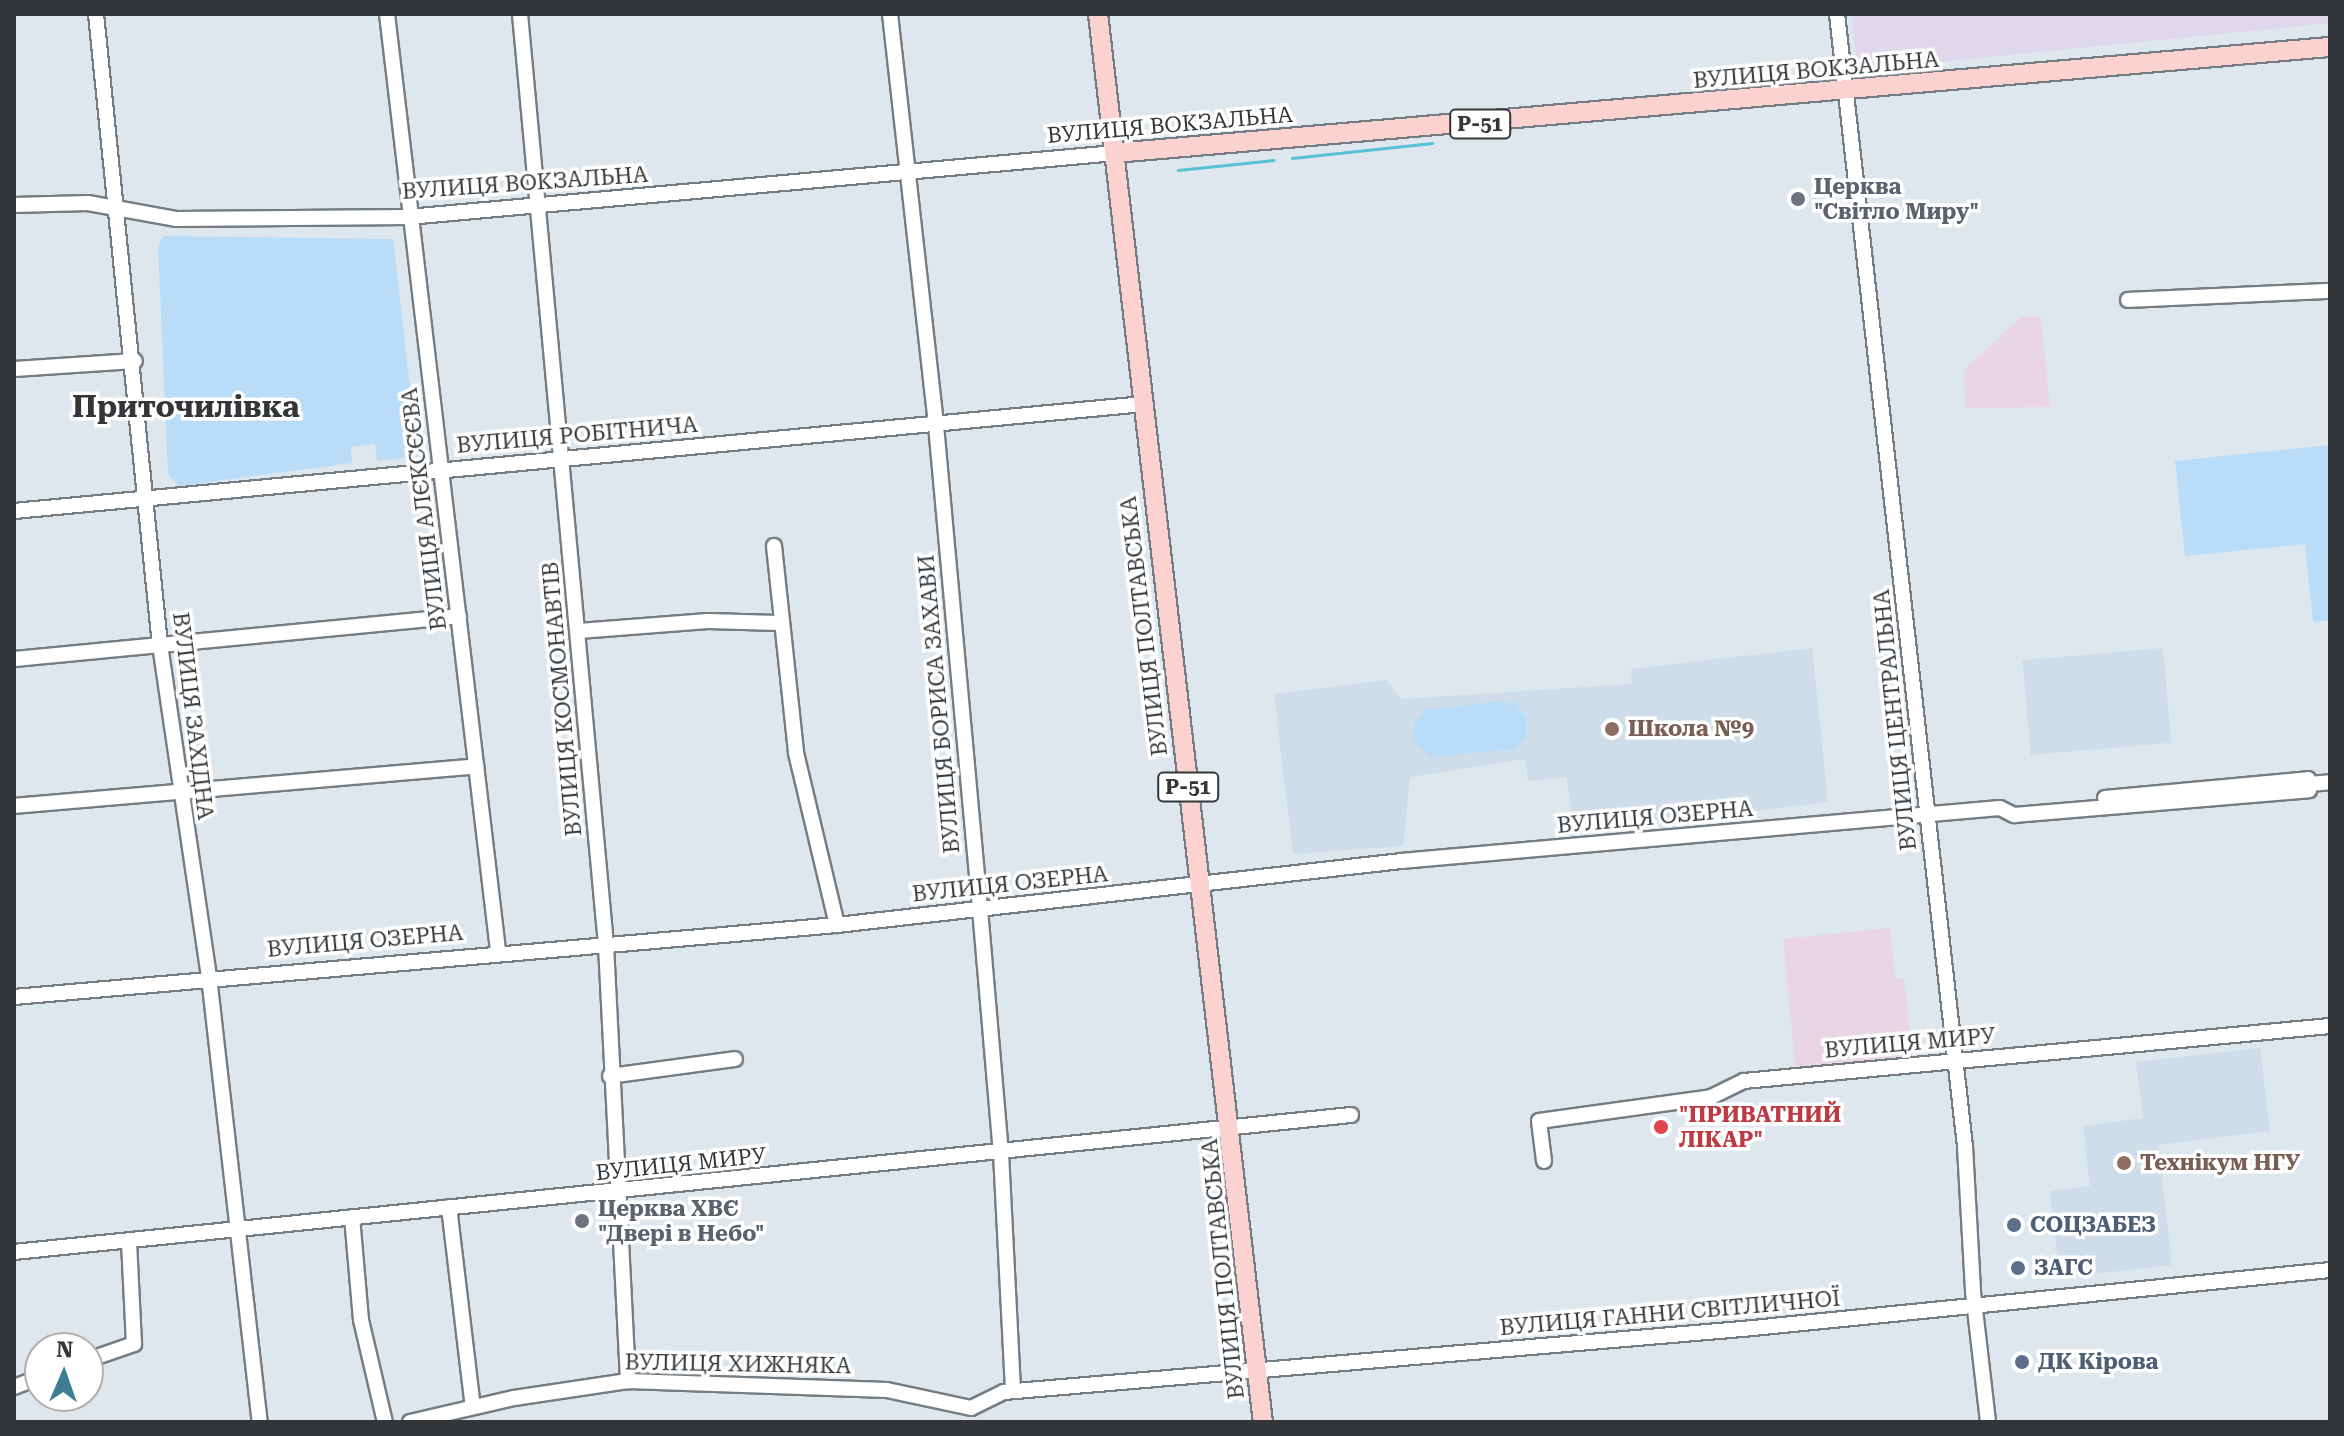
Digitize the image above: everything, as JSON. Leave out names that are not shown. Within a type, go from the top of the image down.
[{"type":"main road","name":"ВУЛИЦЯ ПОЛТАВСЬКА","points":[[1098,14],[1232,1128],[1263,1422]]},
{"type":"main road","name":"ВУЛИЦЯ ВОКЗАЛЬНА","points":[[1115,153],[1844,92],[2330,47]]},
{"type":"street","name":"ВУЛИЦЯ ЗАХІДНА","points":[[96,14],[120,211],[160,645],[209,977],[260,1422]]},
{"type":"street","name":"ВУЛИЦЯ АЛЄКСЄЄВА","points":[[387,14],[408,217],[443,468],[498,951]]},
{"type":"street","name":"ВУЛИЦЯ КОСМОНАВТІВ","points":[[520,14],[606,945],[610,1076],[628,1381]]},
{"type":"street","name":"ВУЛИЦЯ БОРИСА ЗАХАВИ","points":[[890,14],[936,425],[980,909],[1001,1153],[1013,1391]]},
{"type":"street","name":"ВУЛИЦЯ ЦЕНТРАЛЬНА","points":[[1837,14],[1955,1060],[1974,1306],[1988,1422]]},
{"type":"street","name":"ВУЛИЦЯ ВОКЗАЛЬНА","points":[[14,205],[88,203],[176,219],[408,217],[536,208],[1115,153]]},
{"type":"street","points":[[2128,300],[2330,291]]},
{"type":"street","points":[[14,369],[135,361]]},
{"type":"street","name":"ВУЛИЦЯ РОБІТНИЧА","points":[[14,511],[1143,404]]},
{"type":"street","points":[[774,546],[778,623],[796,753],[837,925]]},
{"type":"street","points":[[14,659],[459,616]]},
{"type":"street","points":[[579,631],[708,621],[778,623]]},
{"type":"street","points":[[14,806],[179,789],[476,766]]},
{"type":"street","name":"ВУЛИЦЯ ОЗЕРНА","points":[[14,997],[498,951],[837,925],[1202,886],[1401,861],[1927,815],[2012,813],[2019,806],[2308,779],[2309,784],[2330,782]]},
{"type":"street","name":"ВУЛИЦЯ МИРУ","points":[[1544,1161],[1539,1121],[1711,1097],[1744,1081],[2330,1026]]},
{"type":"street","points":[[610,1076],[735,1059]]},
{"type":"street","name":"ВУЛИЦЯ МИРУ","points":[[14,1252],[239,1232],[352,1217],[1351,1115]]},
{"type":"street","points":[[449,1207],[473,1407]]},
{"type":"street","points":[[352,1217],[361,1320],[385,1422]]},
{"type":"street","points":[[104,1354],[134,1344],[129,1241]]},
{"type":"street","name":"ВУЛИЦЯ ГАННИ СВІТЛИЧНОЇ","points":[[1013,1391],[1258,1373],[2330,1270]]},
{"type":"street","name":"ВУЛИЦЯ ХИЖНЯКА","points":[[410,1422],[473,1407],[628,1381],[887,1390],[971,1408],[1013,1391]]},
{"type":"shaded area","points":[[1851,14],[2330,14],[2330,23],[1858,70]]},
{"type":"shaded area","points":[[164,236],[393,239],[418,456],[377,461],[375,444],[351,447],[352,463],[179,486],[168,474],[158,246]]},
{"type":"shaded area","points":[[2021,317],[2041,317],[2050,407],[1965,408],[1964,370]]},
{"type":"shaded area","points":[[2330,445],[2330,620],[2313,622],[2305,544],[2185,556],[2175,461]]},
{"type":"shaded area","name":"Школа №9","points":[[1812,648],[1828,802],[1575,832],[1566,777],[1528,781],[1525,759],[1410,777],[1403,846],[1293,854],[1274,694],[1386,680],[1401,699],[1632,684],[1631,669]]},
{"type":"shaded area","points":[[2163,648],[2171,743],[2031,755],[2023,660]]},
{"type":"shaded area","points":[[1499,701],[1516,704],[1527,718],[1526,736],[1515,749],[1432,757],[1413,740],[1414,723],[1425,710]]},
{"type":"shaded area","points":[[1890,928],[1895,979],[1904,978],[1913,1062],[1796,1074],[1783,939]]},
{"type":"shaded area","name":"Технікум НГУ","points":[[2260,1048],[2270,1131],[2158,1145],[2172,1265],[2060,1278],[2050,1191],[2090,1186],[2083,1126],[2143,1118],[2136,1062]]},
{"type":"waterway","points":[[1292,158],[1432,143]]},
{"type":"waterway","points":[[1178,170],[1273,160]]},
{"type":"place","name":"Церква \"Світло Миру\"","points":[[1798,199]]},
{"type":"place","name":"Школа №9","points":[[1612,729]]},
{"type":"place","name":"\"ПРИВАТНИЙ ЛІКАР\"","points":[[1661,1127]]},
{"type":"place","name":"Технікум НГУ","points":[[2124,1163]]},
{"type":"place","name":"Церква ХВЄ \"Двері в Небо\"","points":[[582,1221]]},
{"type":"place","name":"СОЦЗАБЕЗ","points":[[2014,1225]]},
{"type":"place","name":"ЗАГС","points":[[2018,1268]]},
{"type":"place","name":"ДК Кірова","points":[[2022,1362]]},
{"type":"district","name":"Приточилівка","points":[[186,407]]}]
